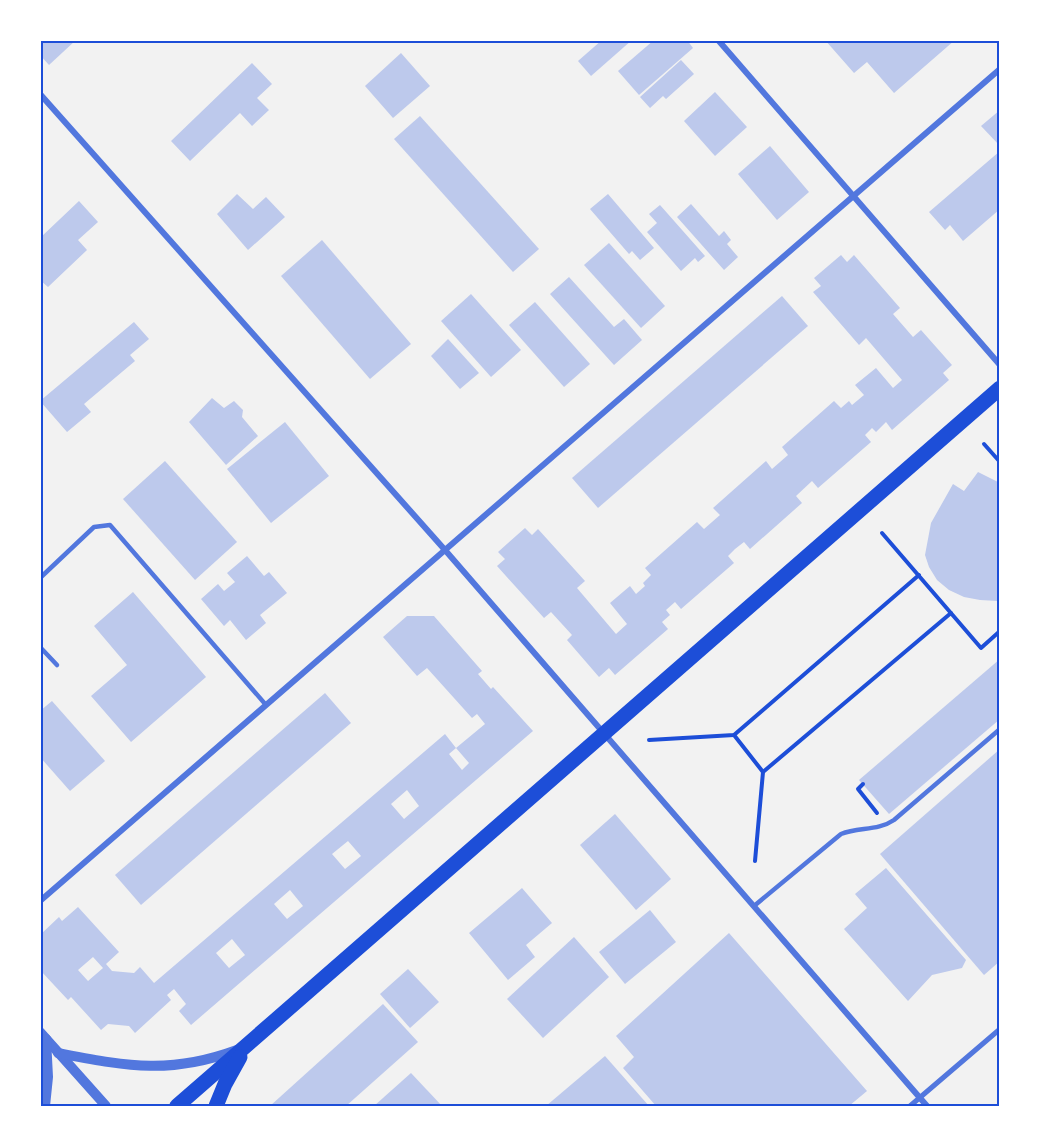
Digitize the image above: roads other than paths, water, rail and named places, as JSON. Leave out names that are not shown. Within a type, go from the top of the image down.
[{"type":"main road","points":[[177,1107],[999,388]]},
{"type":"main road","points":[[216,1107],[225,1084],[246,1047]]},
{"type":"street","points":[[718,40],[999,365]]},
{"type":"street","points":[[40,901],[999,69]]},
{"type":"street","points":[[40,94],[445,550],[927,1107]]},
{"type":"street","points":[[910,1107],[999,1029]]},
{"type":"street","points":[[43,1036],[106,1107]]},
{"type":"street","points":[[43,1036],[48,1077],[45,1107]]},
{"type":"street","points":[[58,1053],[111,1063],[159,1067],[211,1059],[246,1047]]},
{"type":"lane","points":[[40,578],[94,527],[110,525],[266,705]]},
{"type":"lane","points":[[40,647],[57,665]]},
{"type":"lane","points":[[754,906],[841,834],[851,830],[887,825],[999,729]]}]
